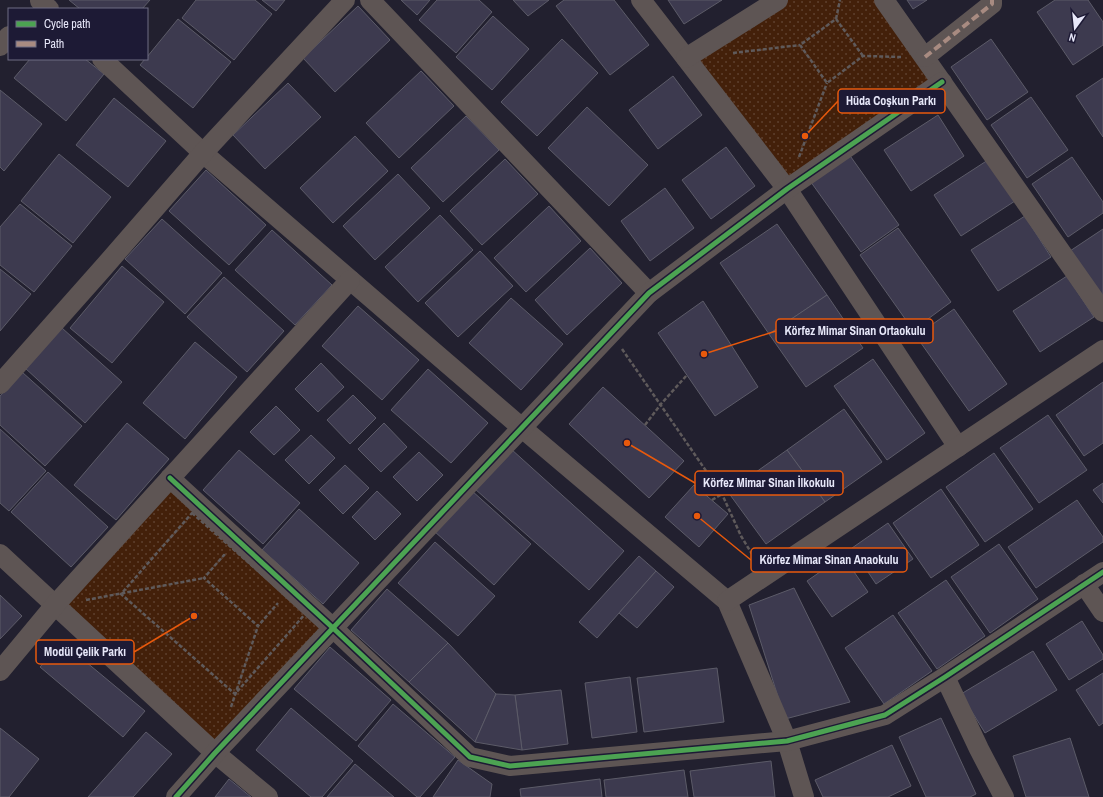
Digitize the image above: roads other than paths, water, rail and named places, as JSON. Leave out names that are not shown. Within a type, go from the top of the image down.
[{"type":"street","points":[[0,384],[104,268],[203,153],[345,0]]},
{"type":"street","points":[[370,0],[649,293]]},
{"type":"street","points":[[641,0],[787,189],[958,447]]},
{"type":"street","points":[[686,58],[778,0]]},
{"type":"street","points":[[884,0],[1103,312]]},
{"type":"street","points":[[925,57],[992,4],[992,0]]},
{"type":"street","points":[[0,46],[8,37]]},
{"type":"street","points":[[103,60],[203,153],[522,428],[728,601],[787,741],[804,797]]},
{"type":"street","points":[[176,797],[215,753],[649,293],[787,189],[942,82]]},
{"type":"street","points":[[0,671],[55,605],[350,280]]},
{"type":"street","points":[[728,601],[1103,350]]},
{"type":"street","points":[[170,478],[333,628],[470,758],[510,766],[787,741],[885,715],[1103,572]]},
{"type":"street","points":[[0,554],[215,753],[268,797]]},
{"type":"street","points":[[1084,584],[1103,612]]},
{"type":"street","points":[[945,677],[979,749],[1004,797]]},
{"type":"place","name":"Hüda Coşkun Parkı","points":[[805,136]]},
{"type":"place","name":"Körfez Mimar Sinan Ortaokulu","points":[[704,354]]},
{"type":"place","name":"Körfez Mimar Sinan İlkokulu","points":[[627,443]]},
{"type":"place","name":"Körfez Mimar Sinan Anaokulu","points":[[697,516]]},
{"type":"place","name":"Modül Çelik Parkı","points":[[194,616]]}]
